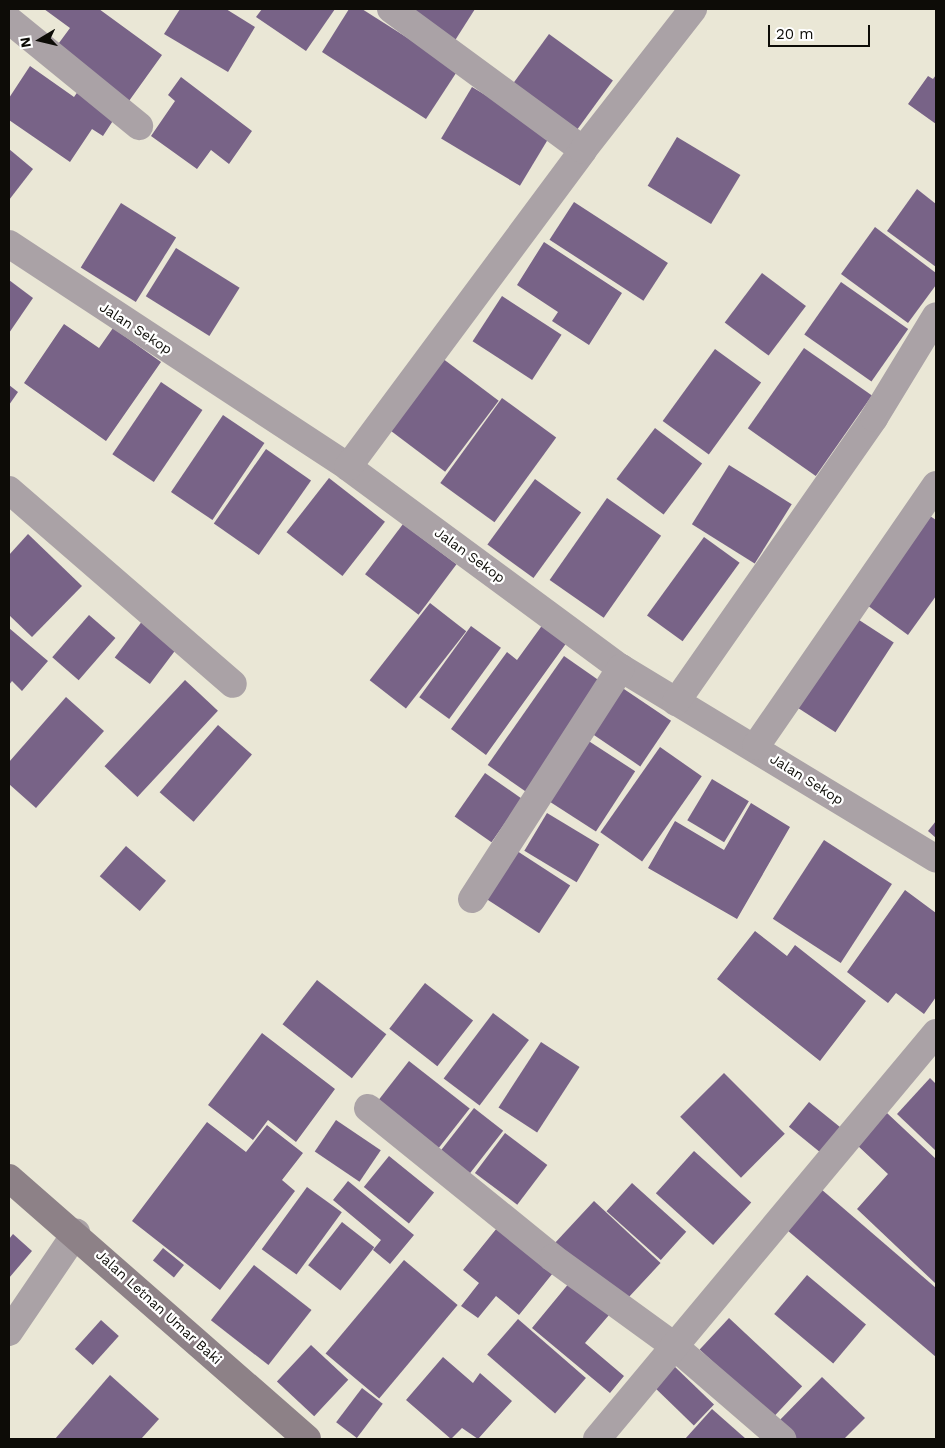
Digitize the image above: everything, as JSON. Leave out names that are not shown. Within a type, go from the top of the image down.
[{"type":"street","points":[[391,9],[583,150]]},
{"type":"street","points":[[348,467],[583,150],[693,9]]},
{"type":"street","points":[[9,20],[139,126]]},
{"type":"street","name":"Jalan Sekop","points":[[9,244],[348,467],[622,668],[676,702],[756,746],[936,859]]},
{"type":"street","points":[[676,702],[874,418],[936,316]]},
{"type":"street","points":[[756,746],[936,485]]},
{"type":"street","points":[[9,490],[233,684]]},
{"type":"street","points":[[472,899],[622,668]]},
{"type":"street","points":[[597,1439],[936,1033]]},
{"type":"street","points":[[368,1108],[553,1258],[674,1346],[782,1439]]},
{"type":"street","name":"Jalan Letnan Umar Baki","points":[[9,1178],[76,1233],[307,1439]]},
{"type":"street","points":[[9,1332],[76,1233]]},
{"type":"building","points":[[44,9],[99,9],[162,55],[129,101],[56,47],[70,28]]},
{"type":"building","points":[[180,9],[226,9],[255,27],[228,72],[164,34]]},
{"type":"building","points":[[262,9],[335,9],[306,51],[256,17]]},
{"type":"building","points":[[349,9],[362,9],[458,70],[426,119],[322,52]]},
{"type":"building","points":[[402,9],[475,9],[454,42]]},
{"type":"building","points":[[549,34],[613,80],[572,137],[508,91]]},
{"type":"building","points":[[30,66],[74,97],[81,87],[118,113],[103,136],[92,129],[70,162],[9,120],[9,98]]},
{"type":"building","points":[[936,75],[936,124],[908,104],[928,76],[933,79]]},
{"type":"building","points":[[181,77],[252,131],[229,164],[211,150],[197,169],[151,136],[175,101],[168,95]]},
{"type":"building","points":[[472,87],[551,134],[520,186],[441,138]]},
{"type":"building","points":[[677,137],[740,175],[711,224],[648,186]]},
{"type":"building","points":[[9,149],[33,169],[9,200]]},
{"type":"building","points":[[917,189],[936,204],[936,267],[887,231]]},
{"type":"building","points":[[574,202],[668,263],[643,301],[549,240]]},
{"type":"building","points":[[121,203],[176,237],[136,302],[81,267]]},
{"type":"building","points":[[875,227],[936,273],[936,285],[908,323],[841,274]]},
{"type":"building","points":[[544,242],[622,293],[589,345],[552,321],[558,312],[517,285]]},
{"type":"building","points":[[176,248],[240,288],[209,336],[146,296]]},
{"type":"building","points":[[762,273],[806,306],[769,356],[725,323]]},
{"type":"building","points":[[9,280],[33,298],[9,333]]},
{"type":"building","points":[[841,282],[908,329],[871,381],[804,334]]},
{"type":"building","points":[[502,296],[562,335],[532,380],[473,341]]},
{"type":"building","points":[[64,324],[99,348],[113,328],[161,362],[106,441],[24,383]]},
{"type":"building","points":[[804,348],[872,396],[816,476],[748,428]]},
{"type":"building","points":[[715,349],[761,383],[709,455],[663,421]]},
{"type":"building","points":[[438,355],[499,401],[445,472],[384,426]]},
{"type":"building","points":[[161,382],[202,410],[154,482],[112,454]]},
{"type":"building","points":[[9,385],[18,392],[9,405]]},
{"type":"building","points":[[502,398],[556,437],[494,522],[440,483]]},
{"type":"building","points":[[223,415],[264,443],[212,520],[171,492]]},
{"type":"building","points":[[655,428],[702,464],[664,515],[616,479]]},
{"type":"building","points":[[266,449],[311,481],[259,555],[214,524]]},
{"type":"building","points":[[729,465],[792,504],[755,564],[692,524]]},
{"type":"building","points":[[329,478],[385,522],[342,576],[287,532]]},
{"type":"building","points":[[535,479],[581,513],[534,578],[487,545]]},
{"type":"building","points":[[607,498],[661,536],[604,618],[550,580]]},
{"type":"building","points":[[930,516],[936,520],[936,596],[908,635],[867,605]]},
{"type":"building","points":[[403,524],[457,564],[419,615],[365,574]]},
{"type":"building","points":[[28,534],[82,586],[32,637],[9,615],[9,555]]},
{"type":"building","points":[[704,537],[740,563],[683,641],[647,615]]},
{"type":"building","points":[[430,603],[466,631],[406,709],[370,680]]},
{"type":"building","points":[[89,615],[115,638],[79,680],[52,657]]},
{"type":"building","points":[[856,618],[894,643],[835,732],[798,708]]},
{"type":"building","points":[[143,620],[178,646],[150,684],[115,658]]},
{"type":"building","points":[[546,620],[570,638],[486,755],[451,729],[507,652],[517,660]]},
{"type":"building","points":[[471,626],[501,648],[449,719],[419,697]]},
{"type":"building","points":[[9,628],[48,661],[22,691],[12,681],[9,685]]},
{"type":"building","points":[[564,656],[604,684],[528,793],[488,765]]},
{"type":"building","points":[[185,680],[218,711],[137,797],[105,766]]},
{"type":"building","points":[[618,685],[671,721],[640,766],[587,731]]},
{"type":"building","points":[[66,697],[104,731],[36,808],[9,784],[9,762]]},
{"type":"building","points":[[218,725],[252,755],[194,822],[160,792]]},
{"type":"building","points":[[584,738],[635,771],[596,832],[545,798]]},
{"type":"building","points":[[660,747],[702,776],[642,861],[600,832]]},
{"type":"building","points":[[485,773],[522,799],[491,842],[455,816]]},
{"type":"building","points":[[712,779],[749,801],[724,842],[687,820]]},
{"type":"building","points":[[751,803],[790,827],[737,919],[648,868],[675,821],[724,850]]},
{"type":"building","points":[[547,813],[599,844],[577,882],[524,851]]},
{"type":"building","points":[[936,821],[936,838],[928,831]]},
{"type":"building","points":[[824,840],[892,884],[841,963],[773,919]]},
{"type":"building","points":[[126,846],[166,881],[140,911],[100,876]]},
{"type":"building","points":[[514,849],[570,885],[539,933],[483,897]]},
{"type":"building","points":[[905,890],[936,913],[936,997],[924,1014],[896,993],[888,1003],[847,972]]},
{"type":"building","points":[[755,931],[787,956],[795,945],[866,1001],[820,1061],[717,979]]},
{"type":"building","points":[[317,980],[386,1034],[352,1078],[283,1024]]},
{"type":"building","points":[[425,983],[473,1021],[437,1066],[389,1029]]},
{"type":"building","points":[[493,1013],[529,1040],[480,1106],[444,1078]]},
{"type":"building","points":[[262,1033],[335,1089],[296,1142],[268,1120],[253,1140],[208,1105]]},
{"type":"building","points":[[541,1042],[580,1067],[537,1132],[499,1107]]},
{"type":"building","points":[[409,1061],[470,1108],[438,1149],[378,1101]]},
{"type":"building","points":[[724,1073],[785,1134],[741,1178],[680,1117]]},
{"type":"building","points":[[930,1078],[936,1084],[936,1151],[897,1114]]},
{"type":"building","points":[[809,1102],[841,1128],[821,1153],[789,1127]]},
{"type":"building","points":[[474,1108],[503,1131],[467,1176],[438,1154]]},
{"type":"building","points":[[887,1113],[936,1159],[935,1283],[857,1209],[888,1174],[857,1145]]},
{"type":"building","points":[[336,1120],[381,1150],[360,1182],[315,1152]]},
{"type":"building","points":[[207,1122],[246,1152],[267,1125],[303,1153],[282,1180],[295,1191],[220,1290],[132,1221]]},
{"type":"building","points":[[505,1133],[547,1165],[517,1205],[475,1173]]},
{"type":"building","points":[[694,1151],[751,1203],[713,1245],[656,1193]]},
{"type":"building","points":[[389,1156],[434,1193],[409,1224],[364,1187]]},
{"type":"building","points":[[348,1181],[414,1235],[390,1264],[373,1250],[381,1240],[333,1200]]},
{"type":"building","points":[[632,1183],[686,1232],[661,1260],[607,1211]]},
{"type":"building","points":[[307,1187],[342,1212],[297,1275],[262,1249]]},
{"type":"building","points":[[821,1189],[936,1288],[936,1357],[787,1230]]},
{"type":"building","points":[[594,1201],[661,1263],[622,1305],[555,1243]]},
{"type":"building","points":[[342,1222],[374,1247],[340,1291],[308,1265]]},
{"type":"building","points":[[497,1228],[553,1273],[519,1315],[496,1296],[478,1318],[461,1306],[479,1283],[463,1270]]},
{"type":"building","points":[[13,1234],[32,1251],[9,1278],[9,1239]]},
{"type":"building","points":[[163,1248],[184,1265],[174,1277],[153,1260]]},
{"type":"building","points":[[404,1260],[458,1305],[379,1398],[326,1353]]},
{"type":"building","points":[[254,1265],[312,1310],[268,1365],[211,1320]]},
{"type":"building","points":[[807,1275],[866,1324],[833,1364],[774,1314]]},
{"type":"building","points":[[570,1282],[609,1315],[585,1343],[624,1376],[610,1393],[532,1328]]},
{"type":"building","points":[[729,1318],[802,1386],[773,1418],[700,1349]]},
{"type":"building","points":[[518,1319],[586,1378],[555,1414],[487,1354]]},
{"type":"building","points":[[101,1320],[119,1336],[93,1365],[75,1349]]},
{"type":"building","points":[[311,1345],[348,1380],[314,1416],[277,1382]]},
{"type":"building","points":[[443,1357],[473,1383],[480,1373],[512,1401],[478,1439],[462,1428],[451,1439],[406,1400]]},
{"type":"building","points":[[673,1365],[714,1405],[694,1425],[653,1386]]},
{"type":"building","points":[[110,1375],[159,1419],[141,1439],[55,1439]]},
{"type":"building","points":[[822,1377],[865,1418],[844,1439],[788,1439],[774,1426]]},
{"type":"building","points":[[362,1388],[383,1404],[357,1438],[336,1422]]},
{"type":"building","points":[[712,1409],[746,1439],[685,1439]]}]
